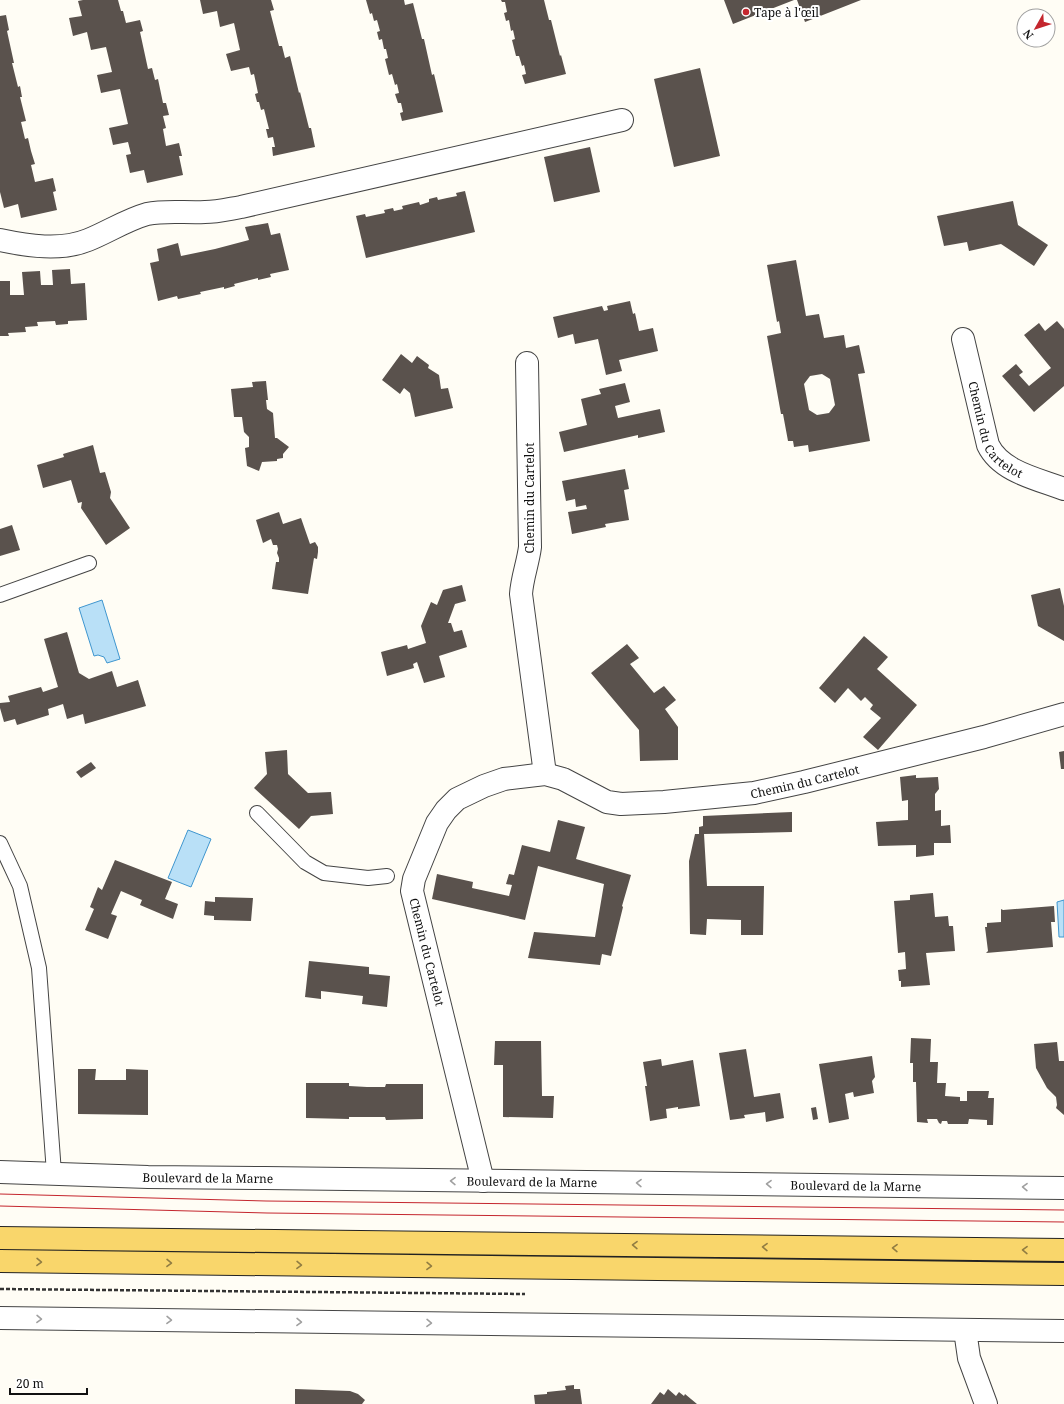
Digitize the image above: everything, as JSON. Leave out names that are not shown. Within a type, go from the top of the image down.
[{"type":"main road","points":[[0,1238],[1064,1250]]},
{"type":"main road","points":[[0,1261],[1064,1274]]},
{"type":"street","points":[[0,240],[46,246],[75,244],[148,214],[162,212],[204,212],[241,207],[622,120]]},
{"type":"street","name":"Chemin du Cartelot","points":[[963,339],[988,445],[992,452],[1008,466],[1064,489]]},
{"type":"street","name":"Chemin du Cartelot","points":[[527,363],[530,547],[522,581],[521,594],[544,774]]},
{"type":"street","name":"Chemin du Cartelot","points":[[483,1181],[412,891],[414,879],[437,823],[446,810],[457,799],[484,786],[504,779],[544,774],[563,779],[607,802],[621,804],[664,802],[754,793],[984,737],[1064,714]]},
{"type":"street","name":"Boulevard de la Marne","points":[[0,1172],[163,1177],[1064,1188]]},
{"type":"street","points":[[0,1318],[1064,1331]]},
{"type":"street","points":[[965,1330],[969,1358],[986,1404]]},
{"type":"lane","points":[[0,595],[89,563]]},
{"type":"lane","points":[[257,813],[305,862],[324,873],[368,878],[387,876]]},
{"type":"lane","points":[[0,843],[20,886],[39,968],[54,1173]]},
{"type":"water","points":[[102,600],[120,659],[107,663],[104,657],[98,655],[94,656],[79,608]]},
{"type":"water","points":[[188,830],[211,839],[191,887],[168,878]]},
{"type":"water","points":[[1064,900],[1064,937],[1059,937],[1057,902]]},
{"type":"building","points":[[118,0],[126,23],[140,20],[143,31],[140,32],[148,69],[152,68],[155,80],[158,79],[163,103],[166,103],[169,115],[163,116],[166,128],[163,129],[166,146],[179,143],[182,156],[179,156],[183,175],[147,183],[144,170],[130,173],[126,155],[131,154],[128,142],[113,145],[109,128],[128,124],[120,89],[101,93],[97,75],[112,72],[106,47],[91,50],[87,32],[73,36],[69,18],[82,16],[78,1]]},
{"type":"building","points":[[200,0],[271,0],[274,10],[270,11],[279,46],[282,46],[285,58],[290,56],[315,147],[273,156],[272,147],[275,147],[273,137],[268,138],[266,129],[269,129],[264,109],[261,110],[259,102],[257,102],[255,94],[258,93],[254,74],[251,75],[249,67],[231,71],[226,54],[240,50],[234,23],[220,27],[217,11],[203,14]]},
{"type":"building","points":[[366,0],[404,0],[405,5],[413,3],[422,39],[424,39],[432,75],[434,74],[443,112],[402,121],[400,113],[403,112],[401,103],[398,103],[395,94],[399,93],[397,84],[395,85],[392,74],[389,75],[385,59],[388,58],[386,49],[384,49],[382,39],[379,40],[377,32],[380,31],[377,20],[374,21],[372,13],[370,14]]},
{"type":"building","points":[[501,0],[544,0],[566,74],[525,84],[522,75],[526,74],[524,65],[522,66],[519,56],[516,56],[512,40],[515,39],[513,30],[511,31],[509,20],[506,21],[504,13],[507,12],[505,2],[502,2]]},
{"type":"building","name":"Tape à l'œil","points":[[724,0],[794,0],[733,24]]},
{"type":"building","name":"Tape à l'œil","points":[[797,0],[861,0],[805,22]]},
{"type":"building","points":[[6,15],[9,30],[7,31],[14,63],[12,63],[18,87],[20,86],[22,97],[20,97],[26,121],[21,122],[25,139],[28,138],[35,164],[31,165],[35,182],[53,178],[56,191],[53,192],[57,210],[21,218],[18,204],[4,208],[0,192],[0,16]]},
{"type":"building","points":[[700,68],[720,156],[674,167],[654,79]]},
{"type":"building","points":[[590,147],[600,192],[554,202],[544,157]]},
{"type":"building","points":[[465,191],[475,232],[366,258],[356,216],[365,214],[366,217],[385,213],[384,210],[393,208],[394,211],[403,209],[402,206],[419,202],[420,205],[429,202],[429,199],[437,197],[438,200],[457,196],[456,193]]},
{"type":"building","points":[[1013,201],[1018,225],[1048,245],[1034,266],[1001,244],[969,251],[967,242],[944,246],[937,216]]},
{"type":"building","points":[[268,223],[271,235],[280,233],[289,270],[270,274],[271,277],[258,280],[258,278],[234,284],[235,286],[224,289],[224,287],[200,292],[201,294],[178,299],[177,296],[158,301],[150,263],[159,261],[157,249],[178,243],[181,256],[215,249],[249,240],[245,227]]},
{"type":"building","points":[[796,260],[806,316],[819,314],[824,338],[844,335],[846,348],[859,345],[865,373],[858,374],[870,441],[809,452],[808,445],[794,447],[793,441],[788,441],[783,414],[781,414],[767,336],[781,333],[779,321],[777,322],[767,265]],"holes":[[[822,374],[830,379],[835,405],[829,413],[817,415],[809,410],[804,384],[810,376]]]},
{"type":"building","points":[[70,269],[71,284],[85,283],[87,320],[68,321],[68,324],[56,325],[55,321],[37,322],[38,326],[25,327],[26,332],[8,333],[9,336],[0,336],[0,281],[10,281],[10,295],[24,295],[22,272],[40,271],[41,285],[53,285],[52,270]]},
{"type":"building","points":[[630,301],[633,314],[635,313],[639,331],[653,328],[658,351],[619,360],[622,371],[606,375],[598,339],[575,344],[573,334],[558,338],[553,317],[602,306],[604,311],[608,310],[607,306]]},
{"type":"building","points":[[1057,321],[1064,329],[1064,386],[1034,412],[1002,376],[1016,364],[1023,372],[1019,375],[1029,386],[1051,368],[1024,335],[1039,323],[1045,331]]},
{"type":"building","points":[[401,354],[412,363],[417,356],[429,365],[428,368],[439,375],[441,389],[448,388],[453,408],[415,417],[410,393],[404,388],[400,394],[382,380]]},
{"type":"building","points":[[266,381],[268,400],[266,400],[267,409],[273,413],[275,438],[289,447],[283,454],[283,458],[277,459],[277,461],[262,462],[259,471],[247,466],[245,448],[249,447],[249,437],[244,432],[242,417],[234,417],[231,389],[253,387],[252,382]]},
{"type":"building","points":[[625,383],[630,402],[615,406],[618,418],[660,409],[665,432],[638,438],[638,435],[564,452],[559,432],[587,425],[581,399],[601,394],[599,389]]},
{"type":"building","points":[[93,445],[100,473],[105,472],[111,492],[110,498],[130,528],[106,545],[81,508],[82,502],[78,503],[71,480],[43,488],[37,465],[64,457],[63,454]]},
{"type":"building","points":[[625,469],[629,489],[624,490],[629,520],[605,524],[606,527],[572,534],[568,512],[587,509],[586,505],[576,507],[575,499],[566,501],[562,481]]},
{"type":"building","points":[[279,512],[283,524],[301,518],[310,544],[315,542],[318,547],[317,559],[314,558],[308,594],[272,589],[276,562],[279,562],[277,553],[278,549],[277,545],[273,545],[271,539],[263,543],[256,520]]},
{"type":"building","points":[[12,525],[20,550],[0,556],[0,529]]},
{"type":"building","points":[[462,585],[466,601],[455,604],[448,623],[451,623],[454,632],[462,630],[467,647],[439,656],[445,677],[424,683],[417,662],[413,664],[414,668],[387,676],[381,652],[407,645],[408,649],[426,643],[421,626],[431,602],[437,605],[443,590]]},
{"type":"building","points":[[1060,588],[1064,606],[1064,641],[1038,626],[1031,595]]},
{"type":"building","points":[[67,632],[79,673],[89,679],[112,671],[117,687],[138,680],[146,706],[85,724],[83,714],[67,719],[63,704],[48,709],[49,715],[17,725],[15,719],[4,722],[0,703],[10,702],[8,696],[41,687],[43,692],[58,687],[44,639]]},
{"type":"building","points":[[864,636],[888,657],[877,669],[917,705],[878,750],[863,737],[881,718],[870,709],[873,705],[865,697],[861,701],[848,688],[835,703],[819,688]]},
{"type":"building","points":[[627,644],[639,658],[630,664],[654,693],[664,686],[676,700],[665,709],[678,727],[678,760],[640,761],[639,730],[591,673]]},
{"type":"building","points":[[287,750],[288,774],[308,793],[331,792],[333,814],[311,816],[299,829],[254,788],[267,774],[265,752]]},
{"type":"building","points":[[1064,751],[1064,769],[1061,769],[1059,752]]},
{"type":"building","points":[[91,762],[96,768],[81,778],[76,772]]},
{"type":"building","points":[[916,775],[916,778],[938,777],[939,789],[935,794],[935,811],[941,810],[941,826],[950,825],[951,843],[934,843],[934,855],[916,857],[916,845],[878,846],[876,822],[908,820],[908,800],[902,801],[900,777]]},
{"type":"building","points":[[792,812],[792,832],[704,834],[707,886],[764,886],[763,935],[741,935],[741,920],[707,919],[706,935],[690,934],[689,861],[695,834],[699,834],[699,827],[703,826],[703,816]]},
{"type":"building","points":[[558,820],[585,827],[576,859],[631,875],[622,906],[611,956],[602,954],[600,965],[528,958],[534,932],[595,937],[604,884],[538,866],[525,920],[432,899],[437,874],[473,882],[472,888],[509,896],[512,885],[506,884],[509,874],[514,875],[522,845],[550,852]]},
{"type":"building","points":[[115,860],[172,882],[165,899],[178,904],[173,919],[140,905],[142,900],[121,891],[111,914],[117,916],[108,939],[85,930],[94,909],[90,907],[98,887],[102,890]]},
{"type":"building","points":[[933,893],[935,917],[948,916],[949,926],[953,926],[955,951],[926,953],[930,985],[901,987],[898,970],[906,969],[905,952],[898,953],[894,901],[910,900],[910,895]]},
{"type":"building","points":[[215,897],[253,898],[251,921],[214,920],[214,916],[204,915],[205,901],[215,902]]},
{"type":"building","points":[[1054,906],[1055,922],[1051,922],[1053,947],[986,953],[988,951],[985,927],[987,927],[987,923],[1001,922],[1001,909]]},
{"type":"building","points":[[309,961],[369,967],[369,974],[390,976],[387,1007],[362,1004],[363,996],[321,991],[321,999],[305,997]]},
{"type":"building","points":[[911,1038],[931,1039],[930,1062],[938,1062],[937,1083],[946,1083],[945,1096],[960,1097],[960,1101],[967,1101],[967,1091],[989,1091],[988,1098],[994,1098],[993,1125],[987,1125],[987,1120],[969,1119],[968,1124],[948,1124],[947,1121],[942,1121],[941,1124],[937,1119],[927,1119],[928,1123],[917,1122],[916,1082],[913,1082],[913,1063],[910,1063]]},
{"type":"building","points":[[495,1041],[541,1041],[542,1096],[554,1096],[553,1118],[503,1117],[503,1065],[494,1065]]},
{"type":"building","points":[[1057,1042],[1059,1061],[1064,1061],[1064,1115],[1056,1108],[1056,1097],[1047,1088],[1036,1068],[1034,1044]]},
{"type":"building","points":[[746,1049],[754,1097],[780,1093],[784,1118],[766,1122],[765,1112],[744,1115],[745,1118],[730,1120],[719,1053]]},
{"type":"building","points":[[872,1056],[875,1077],[872,1081],[874,1093],[854,1097],[853,1092],[845,1094],[849,1119],[829,1123],[819,1064]]},
{"type":"building","points":[[661,1059],[662,1066],[693,1060],[700,1106],[666,1109],[667,1118],[650,1121],[643,1062]]},
{"type":"building","points":[[78,1069],[96,1069],[95,1080],[126,1080],[126,1069],[148,1070],[148,1115],[78,1114]]},
{"type":"building","points":[[306,1083],[349,1083],[349,1086],[367,1087],[385,1087],[386,1084],[423,1084],[423,1119],[386,1120],[385,1117],[349,1117],[349,1119],[306,1118]]},
{"type":"building","points":[[816,1107],[818,1119],[813,1120],[811,1108]]},
{"type":"building","points":[[574,1385],[574,1389],[580,1389],[582,1404],[535,1404],[534,1395],[566,1390],[565,1386]]},
{"type":"building","points":[[295,1389],[350,1391],[358,1394],[365,1400],[362,1404],[295,1404]]},
{"type":"building","points":[[668,1389],[676,1396],[679,1392],[684,1396],[685,1394],[697,1404],[651,1404],[660,1392],[664,1395]]},
{"type":"tram line","points":[[0,1194],[266,1201],[1064,1210]]},
{"type":"tram line","points":[[0,1206],[267,1213],[1064,1222]]},
{"type":"place","name":"Tape à l'œil","points":[[746,12]]}]
